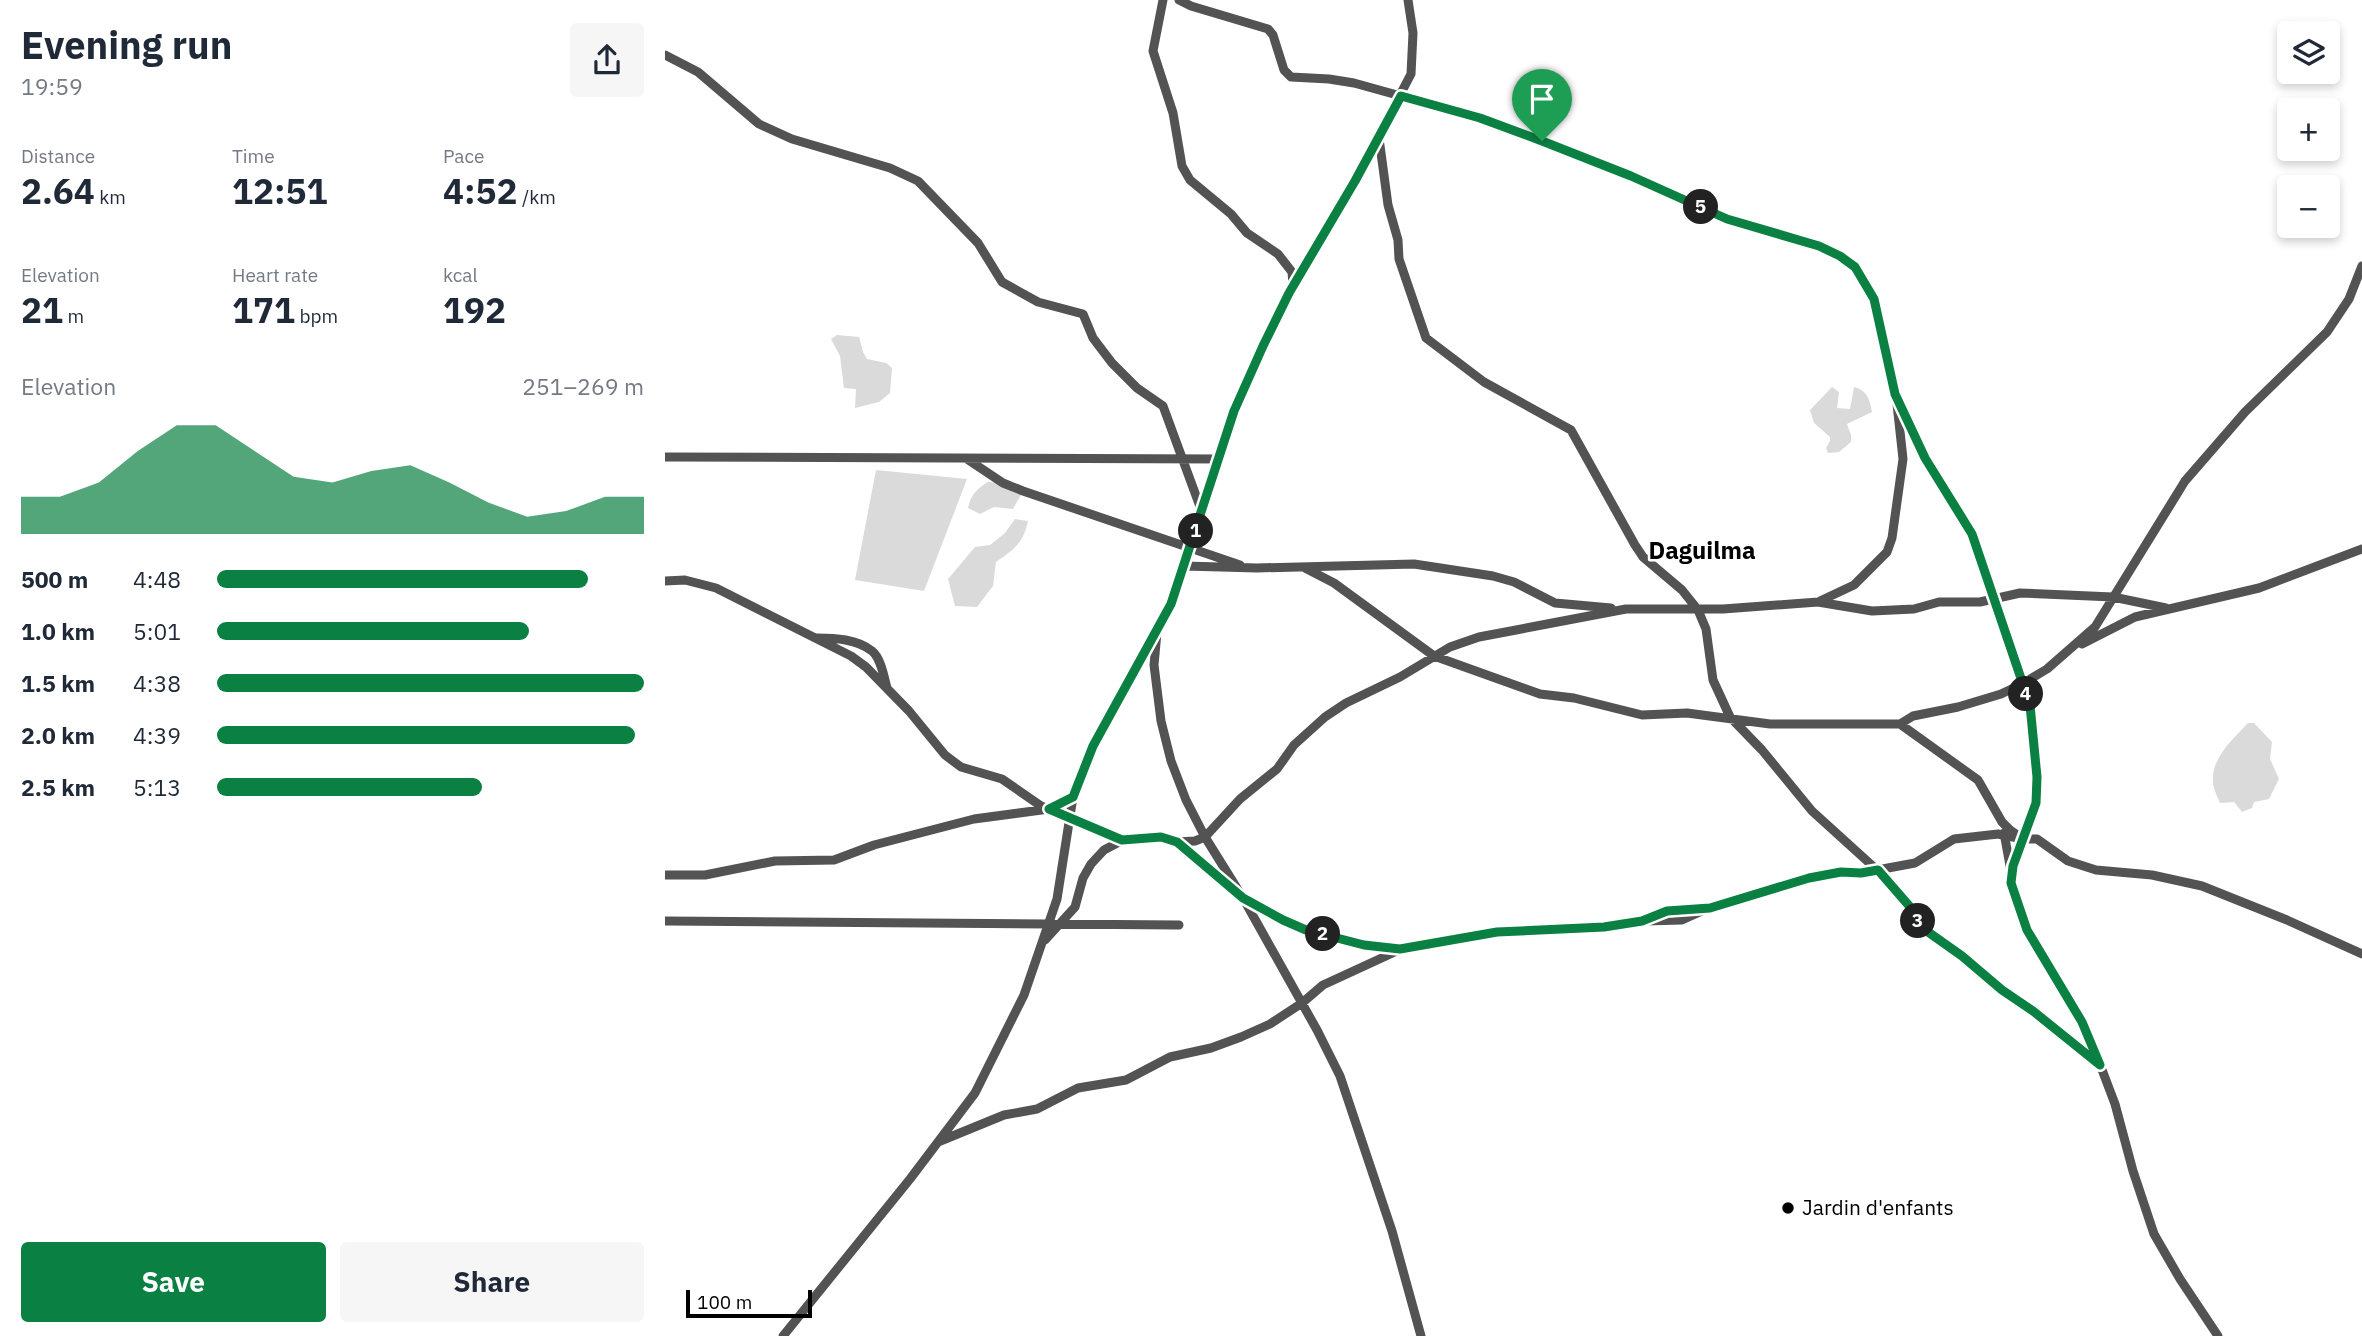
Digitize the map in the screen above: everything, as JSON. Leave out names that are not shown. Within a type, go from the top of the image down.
[{"type":"street","points":[[1163,0],[1153,51],[1173,113],[1182,166],[1190,180],[1231,214],[1247,233],[1278,254],[1292,272],[1293,287]]},
{"type":"street","points":[[1179,0],[1268,29],[1273,35],[1284,70],[1291,77],[1329,79],[1480,118],[1631,176],[1727,219],[1819,246],[1855,267],[1874,299],[1895,394],[1903,459],[1892,538],[1887,552],[1854,584],[1818,602]]},
{"type":"street","points":[[783,1336],[975,1093],[1024,995],[1057,899],[1073,797],[1093,746],[1171,604],[1234,411],[1263,346],[1411,74],[1413,33],[1408,0]]},
{"type":"street","points":[[665,55],[698,72],[759,124],[792,139],[890,168],[918,181],[978,243],[1002,282],[1038,302],[1083,314],[1093,338],[1112,363],[1137,388],[1163,406],[1202,512]]},
{"type":"street","points":[[1378,137],[1388,205],[1398,240],[1399,259],[1426,338],[1484,383],[1570,430],[1643,557],[1682,590],[1698,610],[1706,629],[1713,680],[1730,717],[1762,750],[1815,814],[1878,870],[1911,908],[1921,927],[2100,1065]]},
{"type":"street","points":[[1305,568],[1334,583],[1434,656],[1539,694],[1574,698],[1642,715],[1686,713],[1770,724],[1901,724],[1913,716],[1958,707],[2001,694],[2022,684],[2047,669],[2095,627],[2185,481],[2245,412],[2327,332],[2349,299],[2362,266]]},
{"type":"street","points":[[1895,394],[1925,458],[1972,534],[2030,705],[2037,777],[2036,803],[2011,883],[2027,930],[2082,1022],[2100,1065],[2115,1104],[2154,1234],[2218,1336]]},
{"type":"street","points":[[665,457],[1220,459]]},
{"type":"street","points":[[967,458],[1003,483],[1023,491],[1248,568]]},
{"type":"street","points":[[2072,649],[2134,617],[2259,588],[2362,549]]},
{"type":"street","points":[[1184,566],[1305,568],[1414,565],[1493,576],[1514,582],[1555,603],[1626,609],[1698,610],[1818,602],[1872,611],[1914,609],[1939,603],[1980,602],[2020,593],[2113,597],[2167,608]]},
{"type":"street","points":[[665,581],[685,580],[716,588],[851,656],[909,711],[945,755],[961,767],[1002,779],[1049,809],[1122,840]]},
{"type":"street","points":[[1042,943],[1075,907],[1083,878],[1104,850],[1122,840],[1161,837],[1177,842],[1195,841],[1205,837],[1240,799],[1277,769],[1293,745],[1346,703],[1400,677],[1450,647],[1479,637],[1626,609]]},
{"type":"street","points":[[1158,627],[1154,665],[1161,721],[1171,761],[1186,800],[1205,837],[1243,898],[1340,1076],[1392,1230],[1421,1336]]},
{"type":"street","points":[[815,638],[842,638],[873,651],[887,689]]},
{"type":"street","points":[[1901,724],[1978,780],[2010,831],[2023,839]]},
{"type":"street","points":[[665,875],[705,875],[775,861],[834,860],[874,845],[974,819],[1049,809],[1073,797]]},
{"type":"street","points":[[1998,814],[2012,874]]},
{"type":"street","points":[[938,1142],[1004,1115],[1037,1109],[1078,1088],[1126,1080],[1170,1057],[1211,1048],[1241,1037],[1270,1024],[1323,985],[1400,949],[1497,932],[1604,927],[1642,921],[1667,911],[1710,908],[1809,878],[1841,872],[1861,873],[1915,863],[1954,839],[2004,835],[2037,839],[2068,861],[2096,870],[2152,875],[2202,886],[2362,954]]},
{"type":"street","points":[[1177,842],[1243,898],[1306,930],[1364,945],[1400,949]]},
{"type":"street","points":[[665,921],[1179,925]]},
{"type":"shaded area","points":[[837,335],[859,337],[867,359],[886,363],[892,368],[890,393],[879,402],[855,408],[856,389],[844,388],[840,356],[831,339]]},
{"type":"shaded area","points":[[1832,387],[1839,392],[1837,408],[1850,409],[1854,387],[1867,396],[1872,412],[1847,424],[1851,442],[1839,452],[1828,453],[1826,448],[1830,437],[1814,423],[1810,410]]},
{"type":"shaded area","points":[[876,470],[967,479],[924,591],[855,580]]},
{"type":"shaded area","points":[[988,482],[1003,483],[1023,491],[1013,509],[994,507],[980,514],[968,508],[975,492]]},
{"type":"shaded area","points":[[1015,519],[1028,521],[1026,529],[1017,545],[996,562],[993,586],[977,607],[955,606],[948,579],[975,547],[990,545],[1005,533]]},
{"type":"shaded area","points":[[2248,723],[2254,723],[2272,742],[2270,759],[2279,779],[2269,799],[2254,802],[2252,808],[2242,812],[2234,802],[2220,803],[2213,773],[2220,756]]},
{"type":"place","name":"Jardin d'enfants","points":[[1788,1208]]},
{"type":"district","name":"Daguilma","points":[[1702,551]]},
{"type":"route","points":[[1401,96],[1480,118],[1542,141],[1631,176],[1727,219],[1819,246],[1855,267],[1865,281],[1874,299],[1895,394],[1925,458],[1972,534],[2030,705],[2037,777],[2036,803],[2013,866],[2011,883],[2027,930],[2082,1022],[2100,1065],[2075,1043],[1921,927],[1911,908],[1878,870],[1841,872],[1809,878],[1710,908],[1667,911],[1642,921],[1604,927],[1497,932],[1400,949],[1364,945],[1306,930],[1243,898],[1177,842],[1161,837],[1122,840],[1049,809],[1073,797],[1093,746],[1119,694],[1171,604],[1234,411],[1263,346],[1289,293],[1401,96]]}]
